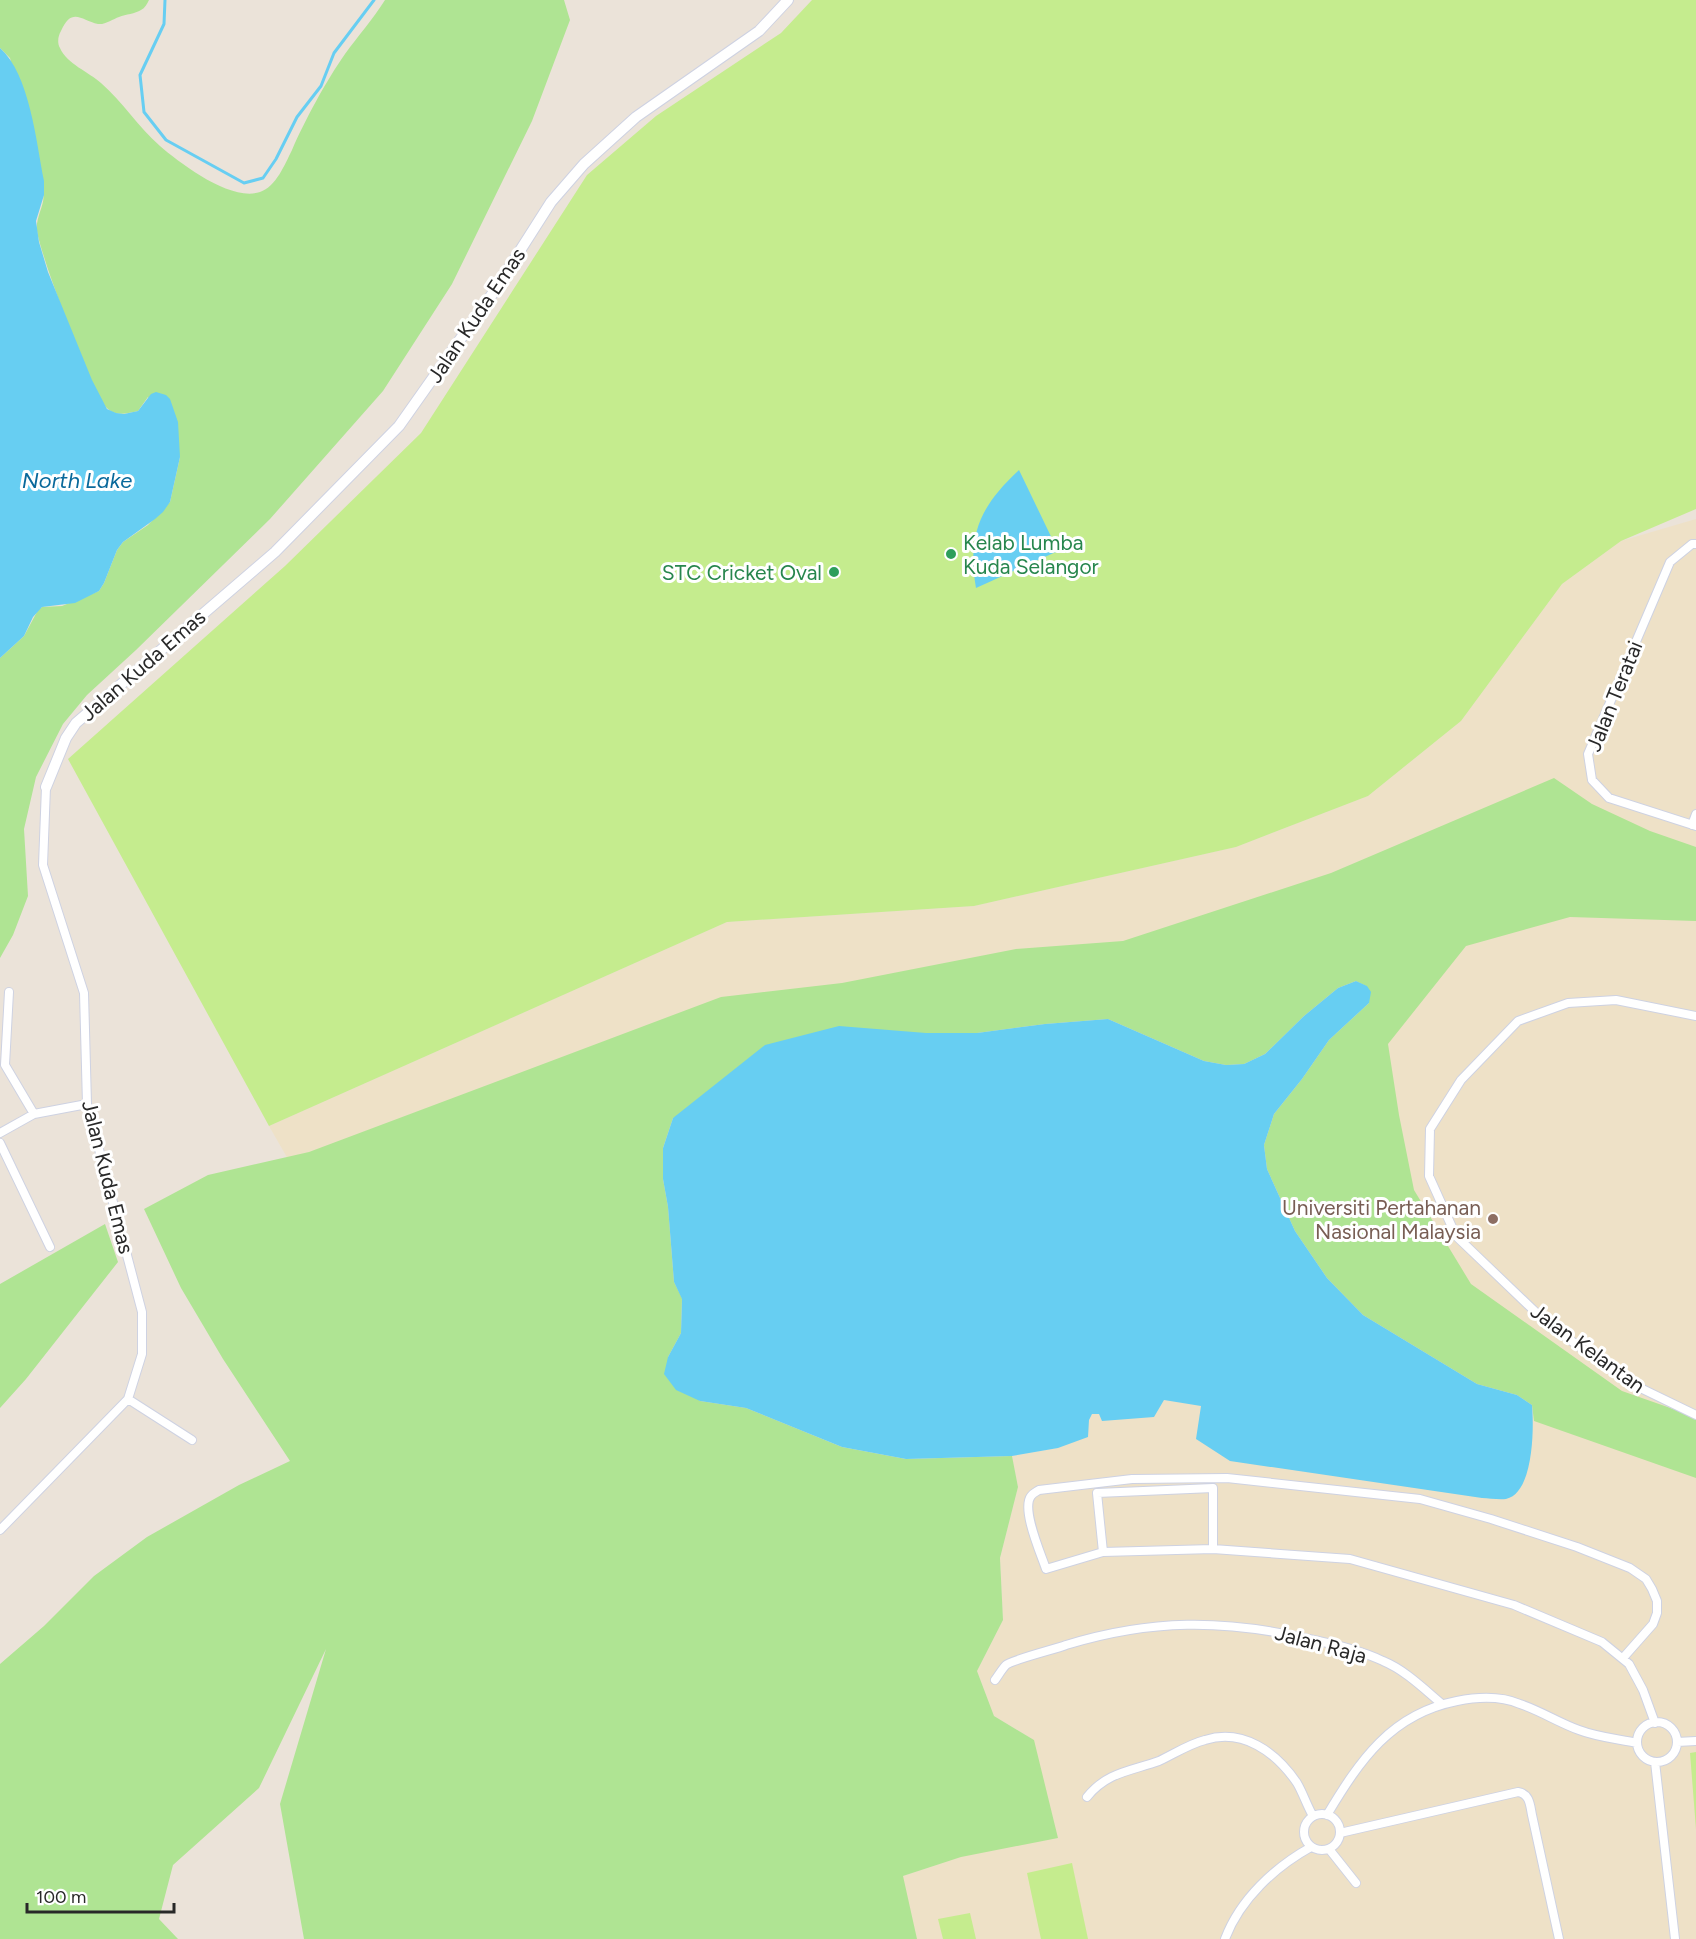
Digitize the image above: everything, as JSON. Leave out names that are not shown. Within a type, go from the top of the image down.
[{"type":"street","name":"Jalan Kuda Emas","points":[[0,1530],[128,1399],[142,1354],[142,1312],[87,1104],[84,993],[43,865],[46,787],[66,738],[75,723],[275,552],[399,426],[493,293],[551,201],[584,164],[636,117],[759,30],[788,0]]},
{"type":"street","name":"Jalan Teratai","points":[[1696,544],[1692,544],[1670,562],[1588,754],[1592,780],[1609,798],[1694,826],[1696,814]]},
{"type":"street","points":[[9,992],[5,1065],[34,1114]]},
{"type":"street","name":"Jalan Kelantan","points":[[1696,1016],[1616,1000],[1568,1003],[1518,1021],[1461,1080],[1430,1129],[1429,1176],[1456,1236],[1548,1324],[1628,1382],[1696,1415]]},
{"type":"street","points":[[0,1133],[34,1114],[87,1104]]},
{"type":"street","points":[[0,1143],[50,1246]]},
{"type":"street","points":[[128,1399],[192,1440]]},
{"type":"street","points":[[1623,1658],[1653,1624],[1657,1613],[1657,1601],[1646,1579],[1630,1568],[1577,1547],[1420,1499],[1227,1478],[1132,1479],[1039,1490],[1031,1496],[1028,1507],[1035,1538],[1046,1569],[1103,1552],[1214,1549],[1350,1559],[1514,1605],[1602,1642],[1623,1658],[1636,1676],[1656,1723]]},
{"type":"street","points":[[1103,1552],[1098,1493],[1213,1488],[1214,1549]]},
{"type":"street","name":"Jalan Raja","points":[[995,1680],[1006,1665],[1090,1638],[1135,1628],[1189,1623],[1233,1625],[1269,1629],[1346,1647],[1384,1661],[1402,1671],[1442,1704]]},
{"type":"street","points":[[1327,1815],[1341,1791],[1375,1746],[1402,1722],[1421,1711],[1442,1704],[1472,1698],[1490,1698],[1519,1703],[1580,1731],[1637,1743]]},
{"type":"street","points":[[1656,1723],[1673,1730],[1677,1742],[1673,1755],[1662,1762],[1655,1762],[1643,1756],[1637,1743],[1641,1731],[1650,1724],[1656,1723]]},
{"type":"street","points":[[1087,1797],[1095,1786],[1114,1775],[1158,1761],[1205,1739],[1229,1737],[1247,1739],[1263,1747],[1297,1784],[1313,1816]]},
{"type":"street","points":[[1677,1742],[1696,1741]]},
{"type":"street","points":[[1655,1762],[1675,1939]]},
{"type":"street","points":[[1340,1833],[1518,1792],[1524,1793],[1528,1797],[1533,1815],[1559,1939]]},
{"type":"street","points":[[1327,1815],[1337,1822],[1340,1833],[1335,1846],[1316,1850],[1306,1842],[1304,1830],[1313,1816],[1327,1815]]},
{"type":"street","points":[[1225,1939],[1230,1926],[1246,1903],[1270,1876],[1290,1858],[1311,1846]]},
{"type":"street","points":[[1329,1849],[1356,1884]]},
{"type":"shaded area","name":"Universiti Pertahanan Nasional Malaysia","points":[[1696,519],[1696,1939],[859,1939],[903,1876],[960,1857],[1034,1740],[994,1716],[977,1671],[1003,1620],[1000,1558],[1018,1487],[1012,1456],[1058,1448],[1089,1420],[1092,1414],[1164,1400],[1201,1405],[1418,1349],[471,1478],[269,1126],[727,922],[974,906],[1236,847],[1368,796],[1461,721],[1562,584],[1621,541]]},
{"type":"green space","points":[[0,0],[149,0],[139,11],[103,24],[78,17],[69,19],[59,35],[58,42],[63,54],[109,90],[169,154],[207,180],[235,192],[248,194],[266,189],[275,180],[331,76],[385,0],[564,0],[570,20],[532,121],[452,284],[383,391],[270,519],[87,695],[63,724],[36,777],[24,829],[28,896],[13,935],[0,958],[0,658],[24,636],[38,610],[42,607],[62,606],[99,591],[117,550],[123,542],[148,525],[170,502],[180,457],[148,397],[138,411],[119,414],[108,409],[91,379],[68,324],[47,267],[37,231],[44,197],[10,58],[0,48]]},
{"type":"green space","name":"Kelab Lumba Kuda Selangor","points":[[812,0],[1696,0],[1696,509],[1621,541],[1562,584],[1461,721],[1368,796],[1236,847],[974,906],[727,922],[269,1126],[68,759],[285,566],[421,433],[587,175],[656,116],[781,33]]},
{"type":"green space","points":[[1554,778],[1592,804],[1650,831],[1696,847],[1696,921],[1570,917],[1466,946],[1388,1044],[1414,1190],[1471,1284],[1622,1391],[1696,1417],[1696,1478],[1534,1421],[1532,1405],[1517,1395],[1477,1384],[1363,1315],[1327,1278],[1295,1231],[1267,1169],[1264,1145],[1274,1114],[1329,1040],[1369,1003],[1366,986],[1356,981],[1338,988],[1304,1016],[1265,1054],[1244,1064],[1226,1065],[1204,1061],[1108,1019],[977,1033],[926,1033],[673,1118],[663,1148],[663,1179],[668,1207],[674,1282],[682,1298],[681,1333],[668,1357],[700,1401],[746,1408],[842,1447],[906,1459],[1012,1456],[1018,1487],[1000,1558],[1003,1620],[977,1671],[994,1716],[1034,1740],[1058,1838],[961,1857],[903,1876],[917,1939],[304,1939],[280,1804],[326,1649],[259,1788],[173,1865],[159,1919],[178,1939],[0,1939],[0,1664],[44,1626],[94,1576],[147,1537],[239,1485],[290,1461],[223,1359],[181,1288],[144,1209],[208,1175],[309,1152],[721,997],[842,983],[1016,949],[1123,941],[1331,873]]},
{"type":"green space","points":[[105,1224],[118,1262],[26,1379],[0,1408],[0,1284]]},
{"type":"green space","points":[[1696,1752],[1696,1829],[1690,1753]]},
{"type":"green space","points":[[1072,1863],[1088,1939],[1041,1939],[1027,1873]]},
{"type":"green space","points":[[970,1913],[976,1939],[943,1939],[938,1919]]},
{"type":"water","name":"North Lake","points":[[0,48],[10,60],[25,91],[34,128],[44,181],[44,195],[36,221],[39,242],[48,272],[92,380],[107,409],[116,413],[138,411],[151,394],[156,392],[166,395],[170,399],[178,422],[180,457],[170,502],[155,519],[123,542],[117,550],[99,591],[75,603],[42,607],[33,617],[24,636],[0,658]]},
{"type":"water","points":[[1019,470],[1058,551],[976,588],[973,552],[979,523],[995,496]]},
{"type":"water","points":[[1356,981],[1367,986],[1371,992],[1369,1003],[1329,1040],[1274,1114],[1264,1145],[1267,1169],[1295,1231],[1327,1278],[1363,1315],[1477,1384],[1517,1395],[1532,1405],[1533,1428],[1530,1458],[1522,1485],[1515,1494],[1506,1499],[1482,1498],[1230,1461],[1196,1439],[1201,1406],[1164,1400],[1154,1417],[1102,1421],[1099,1414],[1092,1414],[1089,1420],[1088,1437],[1058,1448],[1012,1456],[906,1459],[842,1447],[746,1408],[700,1401],[676,1390],[664,1374],[668,1357],[681,1333],[682,1299],[674,1282],[668,1207],[663,1179],[663,1148],[673,1118],[765,1045],[839,1026],[926,1033],[977,1033],[1108,1019],[1204,1061],[1226,1065],[1244,1064],[1265,1054],[1304,1016],[1338,988]]},
{"type":"waterway","points":[[165,0],[164,24],[140,75],[144,112],[166,140],[244,183],[263,178],[276,159],[297,117],[321,86],[334,53],[374,0]]},
{"type":"place","name":"Kelab Lumba Kuda Selangor","points":[[951,554]]},
{"type":"place","name":"STC Cricket Oval","points":[[834,572]]},
{"type":"place","name":"Universiti Pertahanan Nasional Malaysia","points":[[1493,1219]]}]
